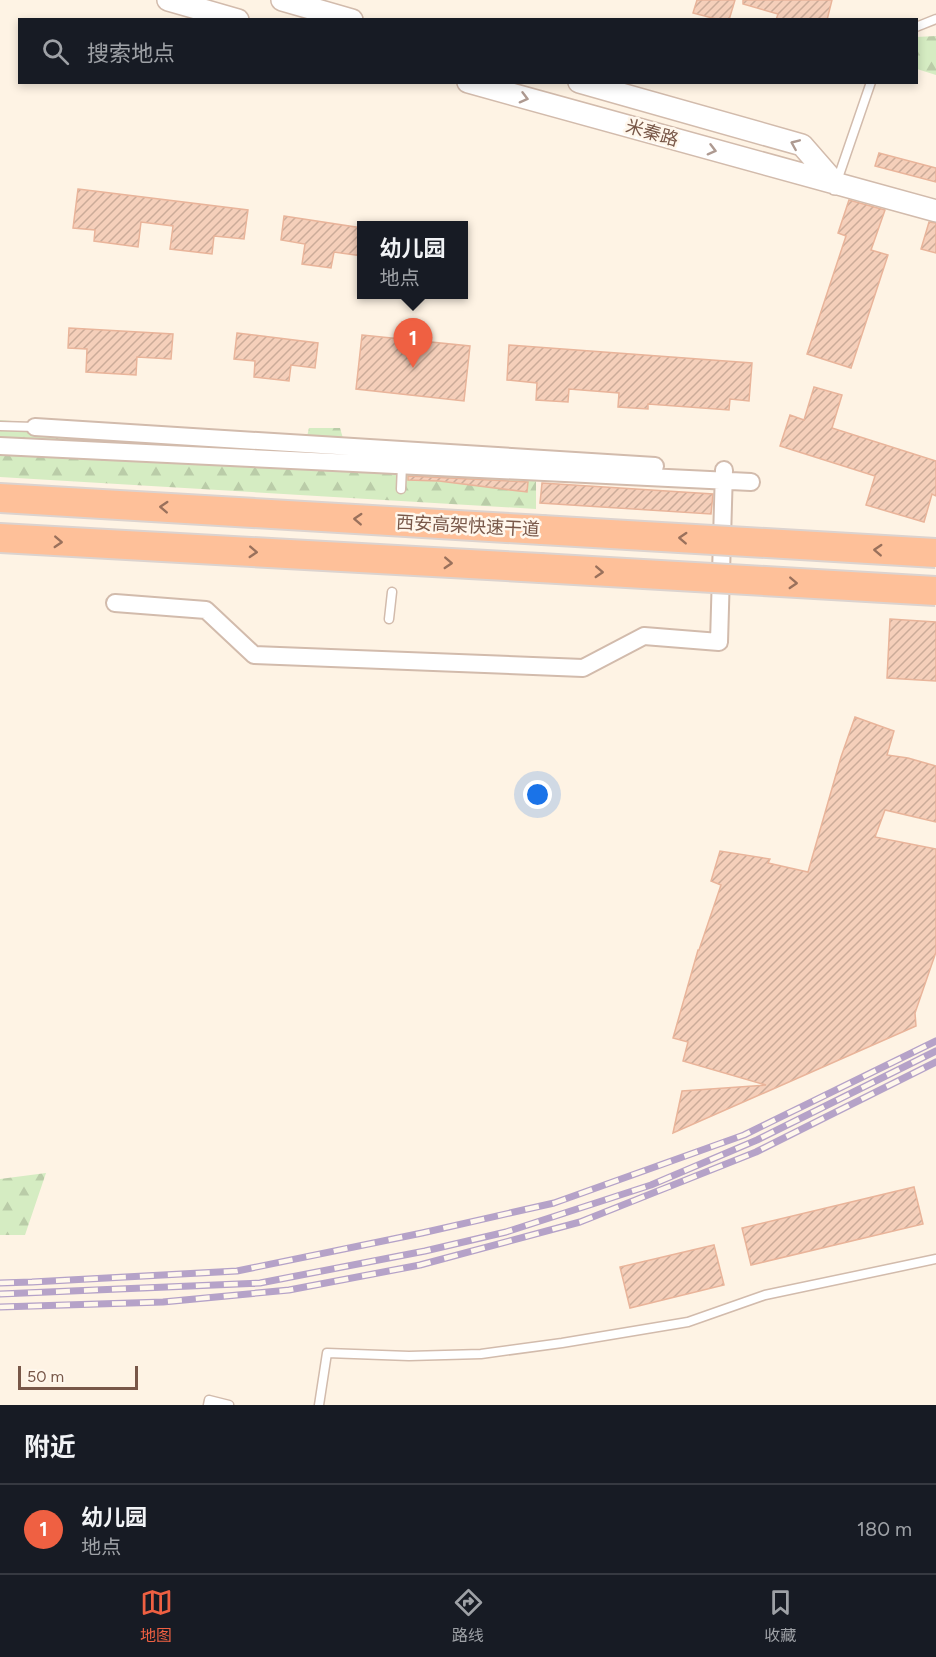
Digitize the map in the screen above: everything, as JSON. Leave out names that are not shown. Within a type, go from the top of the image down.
[{"type":"highway","name":"西安高架快速干道","points":[[0,498],[936,553]]},
{"type":"highway","points":[[0,538],[936,591]]},
{"type":"street","points":[[168,0],[231,18]]},
{"type":"street","points":[[282,0],[345,18]]},
{"type":"street","name":"米秦路","points":[[475,84],[936,212]]},
{"type":"street","name":"米秦路","points":[[586,84],[802,145],[836,184]]},
{"type":"street","points":[[671,139],[680,110]]},
{"type":"street","points":[[35,427],[751,477]]},
{"type":"street","points":[[0,446],[402,465],[724,475]]},
{"type":"street","points":[[115,603],[206,610],[254,655],[583,668],[644,636],[719,642],[724,475]]},
{"type":"lane","points":[[918,26],[936,19]]},
{"type":"lane","points":[[836,184],[870,84]]},
{"type":"lane","points":[[0,426],[35,427]]},
{"type":"lane","points":[[401,489],[402,465]]},
{"type":"lane","points":[[389,620],[392,592]]},
{"type":"lane","points":[[319,1405],[327,1353],[409,1356],[481,1354],[562,1343],[688,1322],[765,1294],[936,1259]]},
{"type":"lane","points":[[207,1405],[209,1400],[229,1405]]},
{"type":"green space","points":[[936,36],[936,75],[918,69],[918,37]]},
{"type":"green space","points":[[0,420],[305,445],[309,428],[340,428],[351,466],[536,469],[536,509],[0,477]]},
{"type":"green space","points":[[46,1173],[25,1235],[0,1235],[0,1179]]},
{"type":"building","points":[[697,0],[735,0],[730,18],[712,18],[693,13]]},
{"type":"building","points":[[743,0],[832,0],[828,18],[777,18],[778,14],[743,4]]},
{"type":"building","points":[[879,153],[936,168],[936,182],[875,166]]},
{"type":"building","points":[[78,189],[248,210],[244,239],[214,236],[212,254],[170,249],[173,226],[141,222],[138,247],[94,241],[95,230],[73,228]]},
{"type":"building","points":[[849,200],[885,210],[871,250],[888,255],[851,368],[807,354],[846,236],[838,233]]},
{"type":"building","points":[[284,216],[357,227],[357,255],[334,252],[331,268],[302,264],[305,244],[281,240]]},
{"type":"building","points":[[929,222],[936,223],[936,253],[921,249]]},
{"type":"building","points":[[69,328],[173,334],[171,359],[137,357],[136,375],[86,372],[87,349],[68,348]]},
{"type":"building","points":[[237,333],[318,343],[315,368],[291,365],[289,381],[254,377],[255,361],[234,359]]},
{"type":"building","points":[[362,335],[470,346],[464,401],[356,389]]},
{"type":"building","points":[[509,345],[752,363],[749,401],[730,399],[729,410],[648,404],[648,409],[618,407],[619,393],[569,389],[568,402],[536,400],[537,383],[507,380]]},
{"type":"building","points":[[814,387],[842,395],[832,428],[936,461],[936,496],[932,494],[924,522],[866,505],[875,476],[780,446],[790,415],[804,420]]},
{"type":"building","points":[[408,476],[528,482],[527,492],[439,481],[408,480]]},
{"type":"building","points":[[542,483],[713,494],[711,514],[540,503]]},
{"type":"building","points":[[890,619],[936,622],[936,681],[887,678]]},
{"type":"building","points":[[855,717],[894,731],[887,755],[936,766],[936,822],[885,810],[875,837],[936,849],[936,952],[915,1013],[916,1026],[673,1133],[682,1091],[766,1085],[683,1061],[688,1042],[673,1038],[698,950],[721,885],[711,881],[720,851],[770,859],[768,863],[808,872]]},
{"type":"building","points":[[914,1187],[923,1224],[751,1265],[742,1228]]},
{"type":"building","points":[[714,1245],[724,1285],[630,1308],[620,1267]]},
{"type":"railway","points":[[0,1283],[237,1271],[554,1203],[744,1135],[936,1041]]},
{"type":"railway","points":[[0,1294],[260,1283],[425,1251],[506,1232],[651,1185],[757,1140],[936,1051]]},
{"type":"railway","points":[[0,1307],[163,1302],[289,1290],[420,1265],[580,1222],[756,1152],[936,1062]]},
{"type":"place","name":"幼儿园","points":[[413,368]]}]
